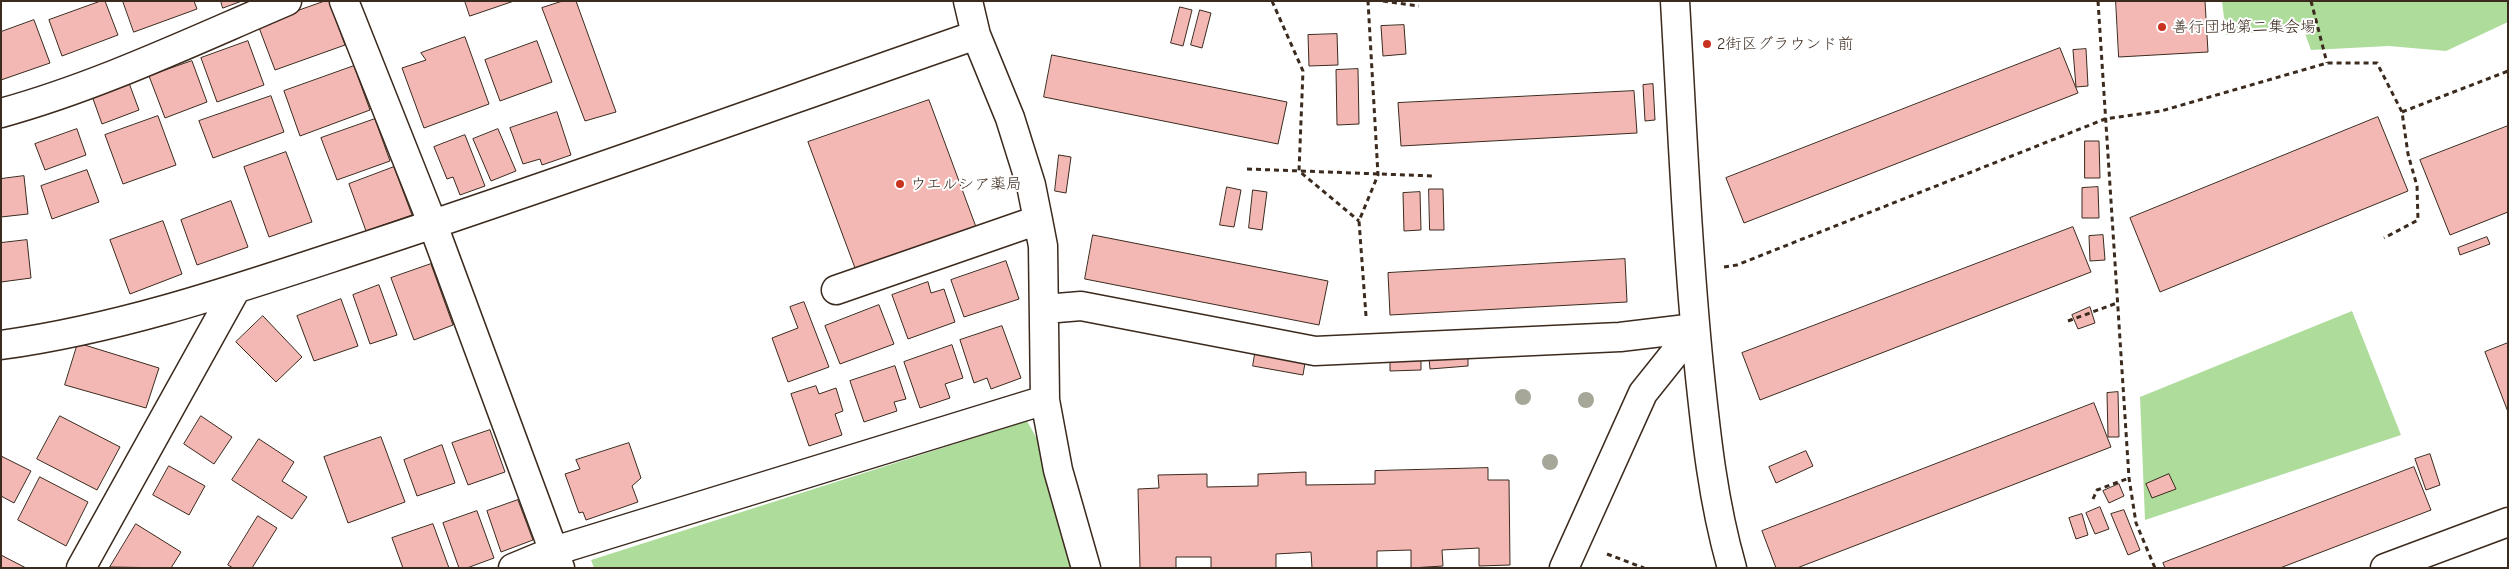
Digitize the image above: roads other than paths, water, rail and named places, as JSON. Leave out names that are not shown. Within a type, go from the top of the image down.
[{"type":"street","points":[[1,114],[32,105],[148,61],[287,1]]},
{"type":"street","points":[[344,1],[433,224],[557,560]]},
{"type":"street","points":[[968,1],[976,35],[1010,118],[1031,185],[1042,246],[1045,309],[1045,400],[1058,470],[1086,568]]},
{"type":"street","points":[[1674,1],[1695,328],[1708,450],[1724,538],[1732,568]]},
{"type":"street","points":[[1,344],[101,327],[236,288],[433,224],[976,35]]},
{"type":"street","points":[[836,290],[1038,220]]},
{"type":"street","points":[[81,568],[236,288]]},
{"type":"street","points":[[1045,309],[1081,306],[1315,352],[1620,337],[1695,328]]},
{"type":"street","points":[[1564,568],[1643,393],[1695,328]]},
{"type":"street","points":[[513,568],[557,560],[1045,400]]},
{"type":"street","points":[[2385,568],[2508,522]]},
{"type":"place","name":"善行団地第二集会場","points":[[2162,27]]},
{"type":"place","name":"2街区グラウンド前","points":[[1707,44]]},
{"type":"place","name":"ウエルシア薬局","points":[[900,184]]}]
